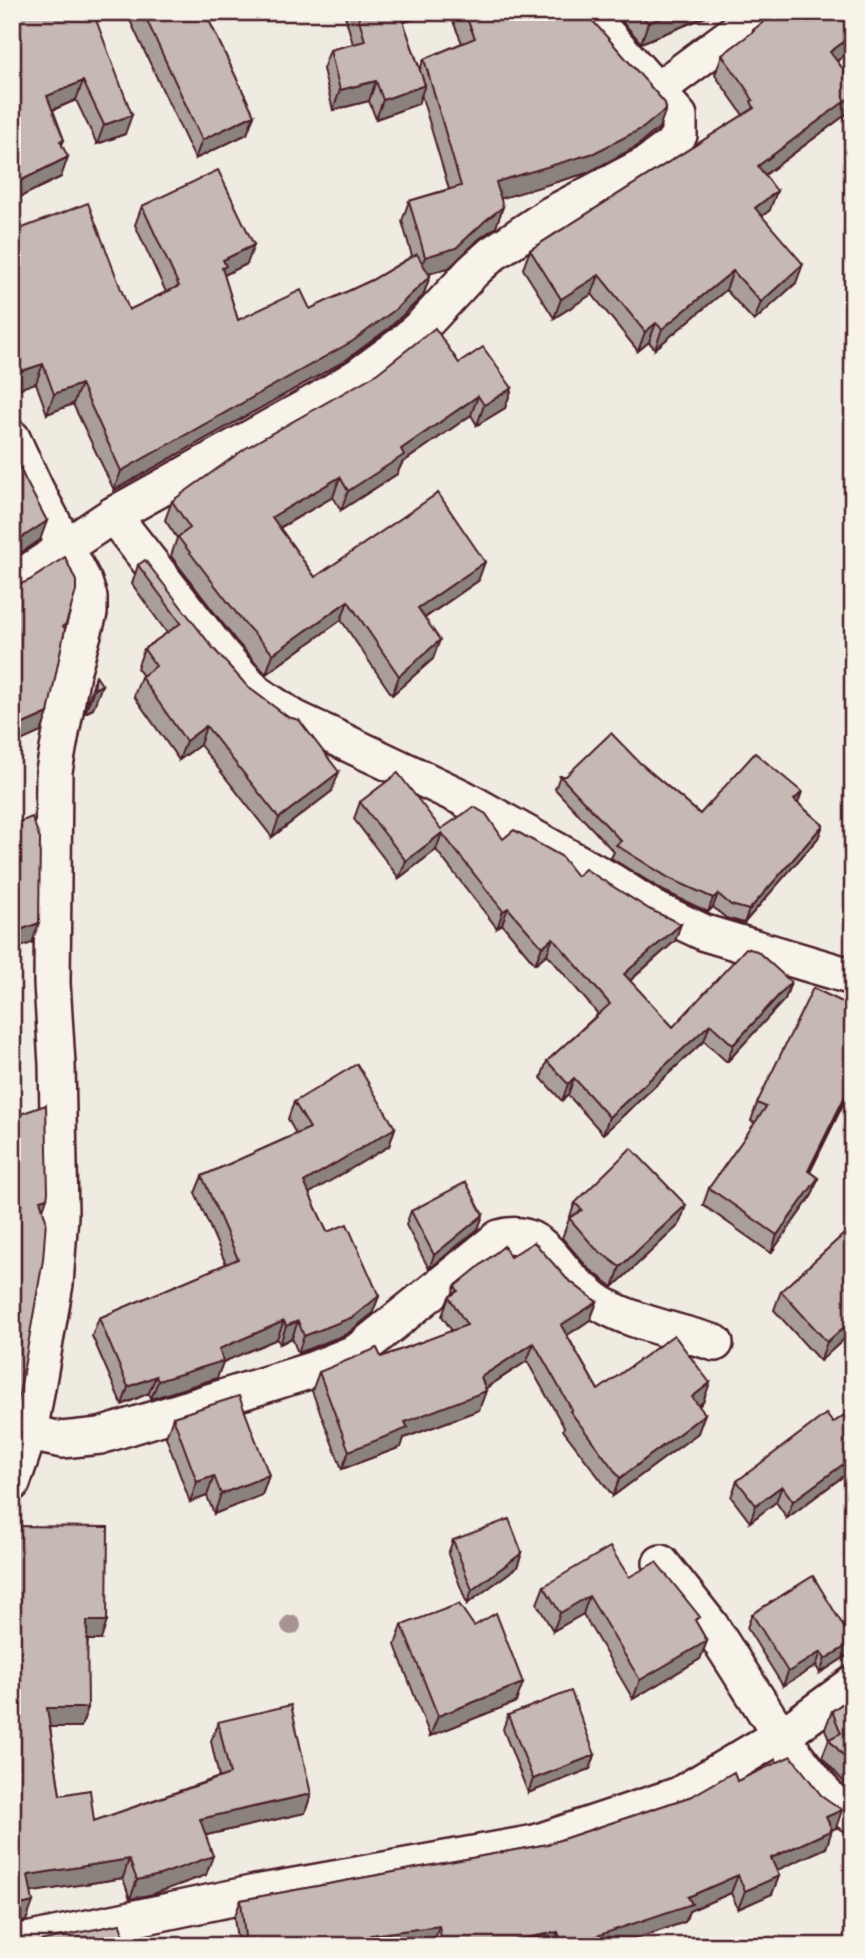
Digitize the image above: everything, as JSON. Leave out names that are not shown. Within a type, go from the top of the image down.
[{"type":"street","points":[[12,583],[113,515],[321,400],[357,377],[424,324],[472,271],[492,254],[550,215],[647,164],[671,146],[679,135],[679,116],[587,12]]},
{"type":"street","points":[[656,91],[762,12]]},
{"type":"street","points":[[12,438],[89,597],[89,613],[72,673],[54,771],[52,983],[57,1064],[60,1215],[55,1284],[30,1433],[12,1483]]},
{"type":"street","points":[[113,515],[222,655],[256,693],[294,718],[461,797],[611,881],[654,909],[705,933],[853,976]]},
{"type":"street","points":[[30,1433],[62,1440],[100,1436],[312,1370],[356,1352],[499,1238],[511,1234],[544,1246],[571,1279],[597,1301],[623,1314],[715,1343]]},
{"type":"street","points":[[661,1563],[709,1625],[780,1735],[830,1800],[853,1815]]},
{"type":"street","points":[[12,1944],[256,1893],[535,1843],[679,1796],[780,1735],[853,1684]]},
{"type":"building","points":[[12,12],[93,12],[132,115],[104,125],[83,81],[47,96],[64,140],[60,141],[68,157],[12,185]]},
{"type":"building","points":[[143,12],[205,12],[254,115],[202,140]]},
{"type":"building","points":[[357,12],[400,12],[425,85],[383,100],[376,81],[340,90],[330,50],[365,41]]},
{"type":"building","points":[[464,12],[585,12],[665,103],[666,109],[643,128],[594,153],[496,182],[503,207],[456,248],[425,257],[409,201],[461,186],[424,59],[475,38]]},
{"type":"building","points":[[638,12],[676,12],[648,23]]},
{"type":"building","points":[[776,12],[853,12],[853,35],[830,52],[853,82],[853,95],[758,166],[777,191],[755,208],[803,264],[761,302],[733,271],[662,329],[656,323],[645,332],[599,275],[561,299],[530,250],[754,108],[747,90],[722,55]]},
{"type":"building","points":[[218,170],[254,245],[223,260],[226,266],[222,268],[238,320],[301,290],[310,309],[372,280],[417,254],[430,276],[396,309],[353,341],[121,471],[81,384],[54,394],[43,364],[12,374],[12,232],[88,203],[129,310],[179,286],[142,206]]},
{"type":"building","points":[[435,328],[459,363],[483,347],[512,388],[484,405],[478,396],[401,449],[404,455],[348,491],[340,477],[272,517],[315,577],[438,493],[485,562],[418,608],[440,640],[399,676],[348,601],[273,654],[244,623],[178,537],[190,528],[172,501],[246,448],[375,375]]},
{"type":"building","points":[[12,451],[47,521],[12,544]]},
{"type":"building","points":[[65,557],[76,581],[76,591],[66,624],[63,626],[65,629],[48,713],[12,729],[12,582],[21,584],[30,580]]},
{"type":"building","points":[[145,560],[213,648],[248,687],[288,717],[299,720],[339,772],[279,818],[206,726],[186,741],[141,677],[156,666],[144,649],[181,623],[138,565]]},
{"type":"building","points":[[96,676],[102,685],[94,689]]},
{"type":"building","points":[[611,733],[640,763],[700,814],[755,753],[802,792],[794,800],[823,825],[749,910],[731,905],[718,894],[713,898],[669,878],[616,845],[621,841],[560,776],[566,776]]},
{"type":"building","points":[[398,773],[441,829],[474,807],[486,814],[503,839],[514,830],[561,856],[577,876],[585,869],[649,909],[681,924],[624,974],[673,1027],[746,948],[757,951],[791,982],[733,1045],[710,1024],[609,1117],[574,1078],[568,1084],[547,1061],[610,1004],[553,938],[542,947],[508,908],[503,911],[442,833],[406,861],[360,802]]},
{"type":"building","points":[[32,817],[40,839],[39,923],[12,933],[12,825]]},
{"type":"building","points":[[813,988],[853,1007],[853,1080],[808,1171],[818,1178],[777,1235],[709,1188],[766,1107],[757,1103]]},
{"type":"building","points":[[357,1064],[395,1128],[304,1182],[327,1232],[347,1224],[379,1296],[353,1317],[304,1336],[298,1321],[286,1326],[284,1321],[219,1349],[223,1361],[158,1381],[156,1376],[128,1387],[99,1318],[238,1259],[202,1176],[310,1128],[294,1102]]},
{"type":"building","points":[[46,1105],[48,1193],[47,1198],[40,1200],[46,1220],[43,1260],[17,1407],[12,1421],[12,1117]]},
{"type":"building","points":[[631,1148],[686,1205],[620,1267],[595,1248],[569,1218],[582,1210],[575,1203]]},
{"type":"building","points":[[466,1182],[483,1215],[434,1255],[411,1211]]},
{"type":"building","points":[[853,1226],[853,1319],[827,1342],[781,1291]]},
{"type":"building","points":[[534,1242],[567,1279],[597,1302],[561,1325],[598,1390],[674,1335],[710,1383],[692,1397],[705,1414],[620,1478],[570,1411],[572,1410],[534,1343],[481,1377],[486,1391],[405,1422],[408,1428],[349,1451],[319,1372],[377,1348],[381,1357],[467,1325],[449,1297],[458,1291],[455,1286],[504,1246],[510,1257]]},
{"type":"building","points":[[239,1396],[269,1475],[221,1494],[214,1476],[197,1482],[173,1417]]},
{"type":"building","points":[[853,1409],[853,1457],[793,1501],[782,1486],[756,1505],[737,1481],[826,1414],[833,1423]]},
{"type":"building","points":[[509,1519],[522,1553],[472,1590],[453,1540]]},
{"type":"building","points":[[12,1526],[108,1527],[107,1621],[87,1621],[88,1708],[47,1708],[60,1795],[90,1790],[94,1821],[230,1774],[218,1722],[291,1705],[311,1794],[200,1819],[213,1856],[160,1875],[137,1880],[129,1859],[28,1875],[33,1902],[12,1907]]},
{"type":"building","points":[[610,1547],[629,1577],[656,1562],[700,1617],[695,1620],[707,1641],[640,1680],[589,1596],[560,1613],[544,1586]]},
{"type":"building","points":[[813,1576],[853,1642],[825,1659],[821,1652],[788,1672],[752,1614]]},
{"type":"building","points":[[459,1604],[474,1626],[496,1613],[523,1683],[438,1716],[402,1625]]},
{"type":"building","points":[[571,1691],[595,1755],[533,1779],[508,1715]]},
{"type":"building","points":[[853,1696],[853,1767],[829,1739],[841,1733],[832,1711]]},
{"type":"building","points":[[791,1756],[821,1795],[842,1810],[826,1817],[832,1830],[771,1858],[779,1876],[745,1891],[738,1875],[688,1897],[692,1904],[567,1946],[563,1946],[558,1932],[482,1946],[443,1946],[439,1926],[370,1935],[372,1946],[246,1946],[241,1900],[548,1844],[692,1796],[734,1772],[737,1781]]},
{"type":"building","points":[[120,1924],[126,1946],[31,1946],[30,1943]]}]
